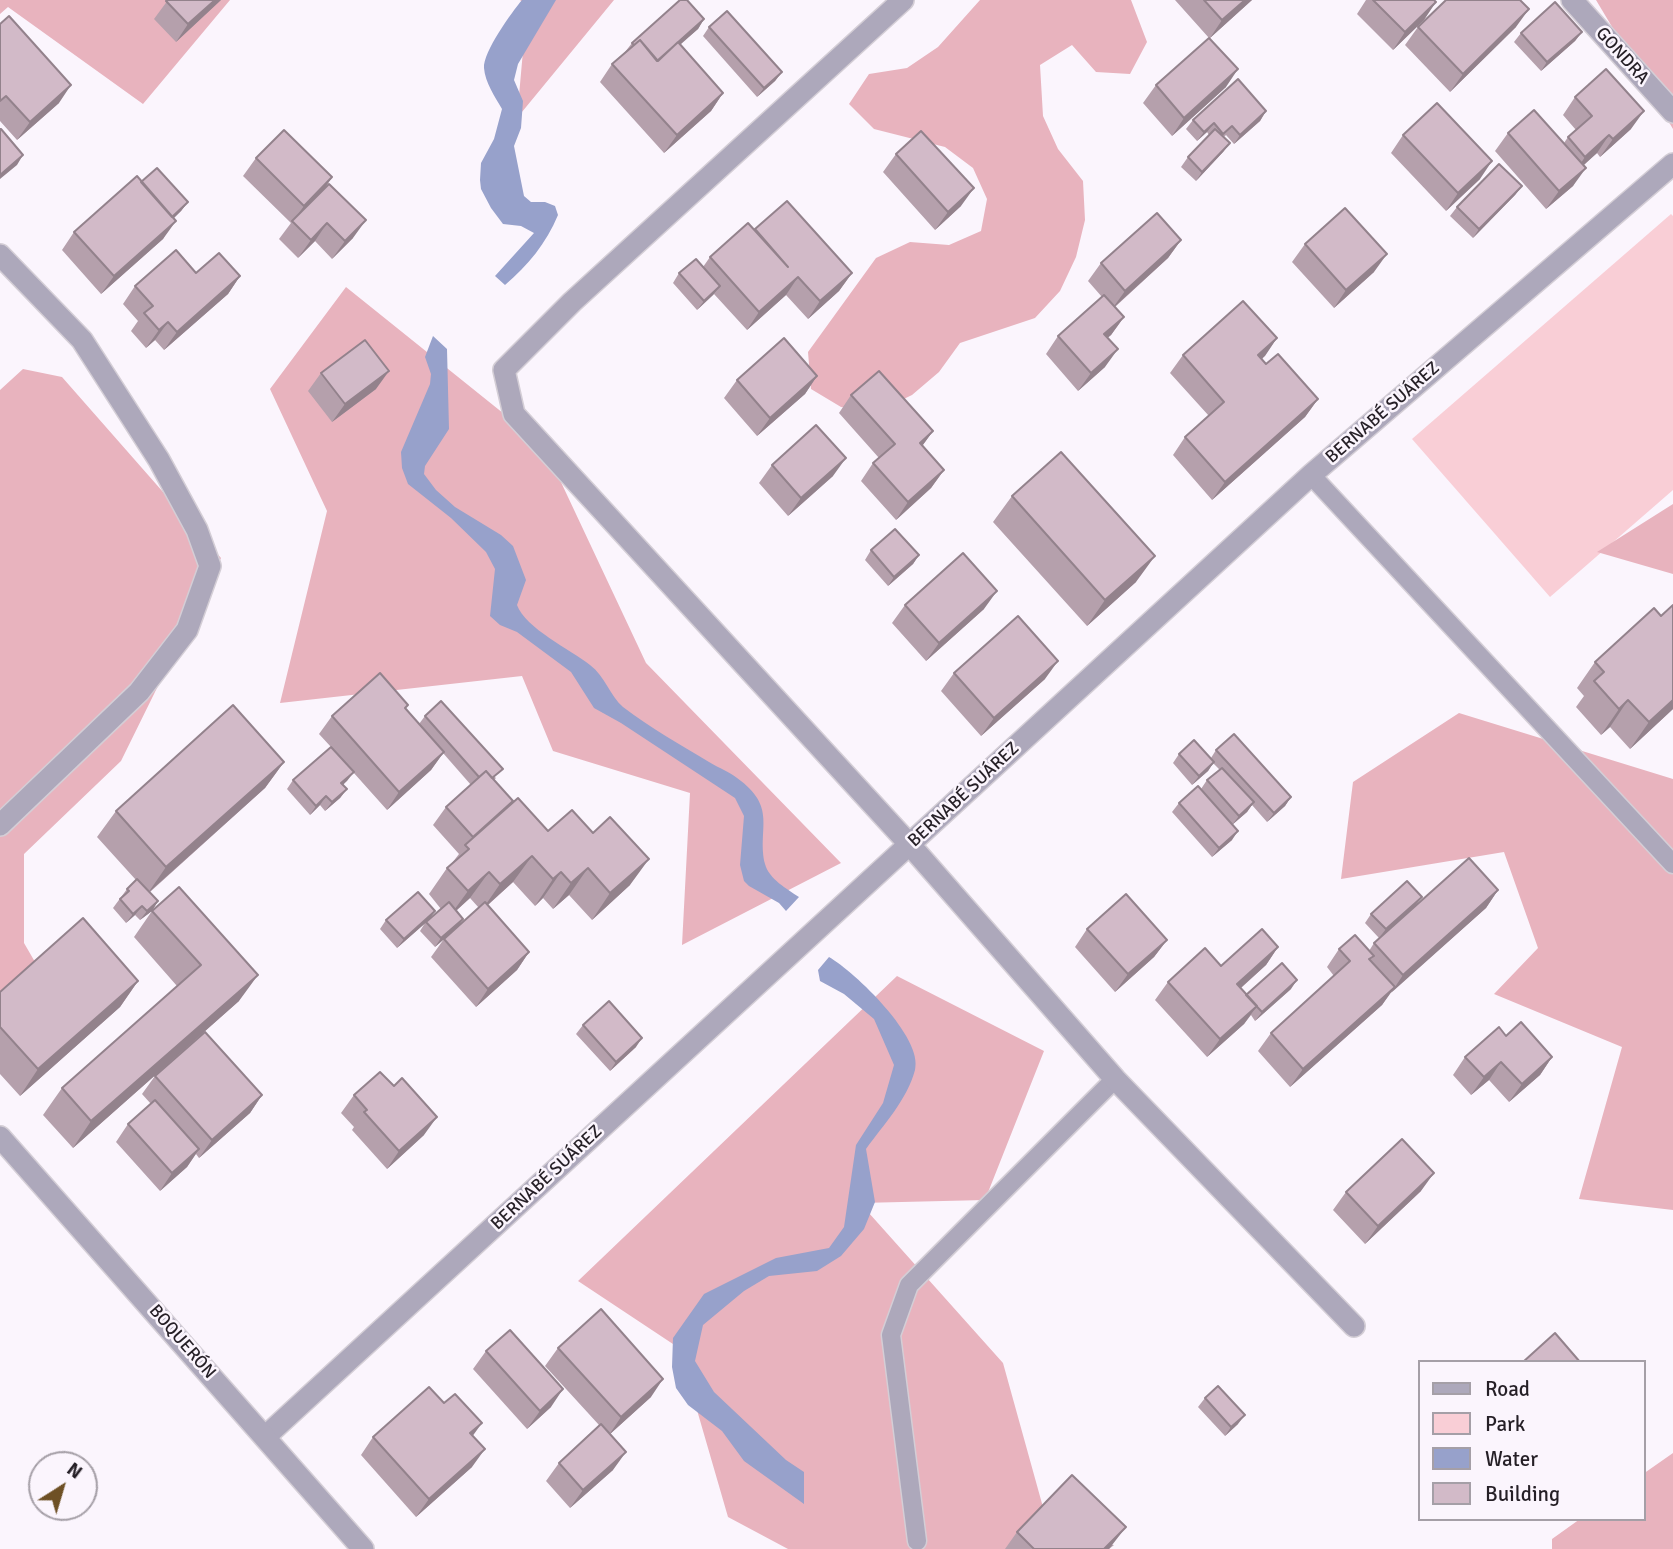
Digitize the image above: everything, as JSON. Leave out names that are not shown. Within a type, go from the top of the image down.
[{"type":"street","points":[[903,0],[572,302],[504,370],[514,414],[910,845],[1115,1079],[1354,1326]]},
{"type":"street","name":"GONDRA","points":[[1572,0],[1673,112]]},
{"type":"street","name":"BERNABÉ SUÁREZ","points":[[265,1437],[1311,475],[1673,164]]},
{"type":"street","points":[[0,255],[82,340],[159,460],[197,530],[210,566],[187,630],[139,692],[0,825]]},
{"type":"street","name":"BOQUERÓN","points":[[0,1136],[363,1549]]},
{"type":"lane","points":[[1311,475],[1673,863]]},
{"type":"lane","points":[[916,1541],[891,1335],[909,1284],[1115,1079]]},
{"type":"green space","points":[[1671,214],[1673,490],[1550,597],[1412,439]]},
{"type":"shaded area","points":[[0,0],[230,0],[143,104],[8,7],[0,14]]},
{"type":"shaded area","points":[[520,0],[614,0],[517,118],[527,6]]},
{"type":"shaded area","points":[[980,0],[1131,0],[1147,42],[1130,74],[1096,72],[1072,45],[1040,65],[1043,116],[1058,149],[1083,181],[1085,220],[1076,257],[1060,291],[1035,318],[960,343],[939,372],[912,395],[875,413],[841,407],[811,389],[808,352],[876,258],[910,242],[949,245],[981,231],[987,199],[973,168],[945,147],[874,129],[849,104],[869,74],[907,68],[938,47]]},
{"type":"shaded area","points":[[1596,0],[1673,0],[1673,129]]},
{"type":"shaded area","points":[[346,287],[544,446],[646,663],[841,863],[682,945],[690,793],[553,751],[522,676],[280,703],[327,511],[270,389]]},
{"type":"shaded area","points":[[23,369],[62,377],[221,558],[121,761],[24,854],[24,943],[64,1012],[0,1032],[0,390]]},
{"type":"shaded area","points":[[1673,504],[1673,574],[1597,552]]},
{"type":"shaded area","points":[[1459,713],[1673,779],[1673,1210],[1579,1199],[1622,1047],[1494,994],[1538,948],[1504,852],[1341,879],[1353,782]]},
{"type":"shaded area","points":[[897,976],[1044,1051],[985,1200],[860,1203],[1003,1363],[1046,1518],[1087,1549],[788,1549],[728,1517],[679,1348],[578,1281]]},
{"type":"shaded area","points":[[1673,1453],[1673,1549],[1552,1549],[1552,1539],[1577,1521],[1645,1521],[1645,1473]]},
{"type":"water","points":[[522,0],[556,0],[518,64],[514,80],[523,101],[521,128],[514,146],[524,196],[531,202],[545,202],[555,206],[558,215],[536,253],[505,285],[495,276],[534,233],[521,226],[503,224],[481,189],[481,163],[494,139],[502,109],[488,84],[484,68],[493,43]]},
{"type":"water","points":[[433,336],[447,349],[449,429],[425,466],[424,474],[436,490],[455,507],[501,535],[513,546],[526,580],[517,605],[529,622],[595,670],[623,707],[665,736],[734,776],[752,791],[759,801],[764,820],[763,852],[767,869],[779,883],[799,897],[786,911],[779,903],[744,881],[740,865],[744,816],[735,798],[594,708],[571,672],[517,632],[500,625],[490,616],[495,569],[486,552],[451,518],[408,484],[402,468],[401,452],[430,384],[431,374],[425,357]]},
{"type":"water","points":[[829,957],[855,976],[885,1007],[899,1024],[915,1057],[915,1070],[906,1091],[866,1149],[875,1202],[864,1229],[841,1256],[817,1271],[769,1276],[744,1291],[703,1325],[695,1361],[714,1392],[786,1460],[804,1472],[804,1504],[744,1461],[722,1431],[688,1405],[676,1388],[672,1367],[673,1338],[704,1294],[776,1258],[829,1248],[844,1227],[856,1145],[883,1103],[894,1065],[874,1019],[844,994],[820,981],[818,970]]},
{"type":"building","points":[[215,0],[188,24],[166,1]]},
{"type":"building","points":[[680,0],[687,0],[704,19],[657,61],[640,40],[634,45],[632,43]]},
{"type":"building","points":[[1204,0],[1245,0],[1222,20]]},
{"type":"building","points":[[1373,0],[1434,0],[1436,2],[1405,32]]},
{"type":"building","points":[[1446,0],[1520,0],[1529,9],[1463,74],[1418,27]]},
{"type":"building","points":[[1555,2],[1582,32],[1547,62],[1521,33]]},
{"type":"building","points":[[727,11],[782,72],[764,88],[709,27]]},
{"type":"building","points":[[9,16],[71,85],[30,122],[6,96],[0,101],[0,24]]},
{"type":"building","points":[[1209,38],[1238,69],[1184,118],[1156,85]]},
{"type":"building","points":[[640,40],[658,61],[678,42],[723,93],[677,135],[612,64]]},
{"type":"building","points":[[1606,69],[1644,111],[1613,139],[1609,135],[1585,157],[1568,137],[1592,116],[1575,97]]},
{"type":"building","points":[[1238,79],[1266,111],[1240,135],[1232,126],[1223,134],[1214,123],[1204,132],[1193,120]]},
{"type":"building","points":[[1437,103],[1492,161],[1458,193],[1403,135]]},
{"type":"building","points":[[1534,110],[1586,168],[1559,191],[1508,133]]},
{"type":"building","points":[[0,129],[23,155],[0,175]]},
{"type":"building","points":[[1215,129],[1230,143],[1202,172],[1188,157]]},
{"type":"building","points":[[284,130],[332,177],[304,206],[256,158]]},
{"type":"building","points":[[921,131],[974,188],[948,212],[896,154]]},
{"type":"building","points":[[1499,164],[1522,186],[1479,229],[1457,207]]},
{"type":"building","points":[[157,168],[188,202],[172,217],[141,182]]},
{"type":"building","points":[[137,176],[176,221],[114,276],[74,232]]},
{"type":"building","points":[[329,184],[366,220],[345,241],[327,223],[311,240],[292,221]]},
{"type":"building","points":[[787,201],[852,273],[820,301],[798,277],[759,312],[710,257],[748,223],[788,267],[755,229]]},
{"type":"building","points":[[1345,208],[1387,254],[1346,290],[1305,244]]},
{"type":"building","points":[[1157,213],[1181,240],[1125,291],[1101,263]]},
{"type":"building","points":[[176,250],[196,273],[219,253],[240,276],[177,332],[168,322],[159,330],[144,313],[153,306],[135,286]]},
{"type":"building","points":[[696,259],[720,286],[704,301],[679,273]]},
{"type":"building","points":[[1104,295],[1124,317],[1104,334],[1118,349],[1091,373],[1058,336]]},
{"type":"building","points":[[1243,301],[1277,338],[1258,355],[1266,364],[1278,354],[1318,399],[1225,482],[1185,437],[1224,402],[1183,355]]},
{"type":"building","points":[[784,338],[817,376],[770,418],[737,380]]},
{"type":"building","points":[[365,340],[389,371],[345,404],[321,373]]},
{"type":"building","points":[[879,371],[933,431],[920,443],[944,470],[908,502],[873,463],[895,444],[851,395]]},
{"type":"building","points":[[816,425],[846,458],[801,498],[772,465]]},
{"type":"building","points":[[1061,452],[1155,556],[1105,600],[1012,496]]},
{"type":"building","points":[[895,529],[919,555],[894,577],[871,550]]},
{"type":"building","points":[[963,553],[997,591],[939,643],[905,605]]},
{"type":"building","points":[[1673,605],[1673,700],[1649,722],[1628,700],[1619,709],[1594,681],[1604,672],[1595,662],[1654,608],[1661,616]]},
{"type":"building","points":[[1018,616],[1058,661],[994,718],[954,673]]},
{"type":"building","points":[[380,673],[408,705],[405,708],[444,752],[399,792],[332,716]]},
{"type":"building","points":[[441,701],[503,769],[492,778],[486,771],[479,777],[425,716]]},
{"type":"building","points":[[233,705],[284,762],[166,867],[116,811]]},
{"type":"building","points":[[1234,734],[1291,797],[1274,813],[1216,750]]},
{"type":"building","points":[[1194,740],[1214,762],[1199,776],[1179,754]]},
{"type":"building","points":[[331,747],[354,772],[341,783],[347,789],[332,802],[326,796],[316,806],[293,780]]},
{"type":"building","points":[[1222,768],[1254,802],[1239,816],[1207,780]]},
{"type":"building","points":[[486,771],[513,801],[473,837],[446,807]]},
{"type":"building","points":[[1198,786],[1238,831],[1219,848],[1179,803]]},
{"type":"building","points":[[518,798],[548,831],[572,810],[593,833],[610,817],[649,859],[610,893],[588,868],[571,883],[561,872],[553,879],[532,856],[500,884],[489,872],[468,891],[447,868],[469,849],[465,845]]},
{"type":"building","points":[[1469,858],[1498,890],[1403,975],[1374,943]]},
{"type":"building","points":[[137,879],[158,901],[147,911],[142,906],[133,914],[120,899]]},
{"type":"building","points":[[1407,881],[1422,897],[1386,929],[1371,914]]},
{"type":"building","points":[[179,887],[258,975],[91,1121],[62,1088],[201,965],[152,911]]},
{"type":"building","points":[[418,892],[435,911],[404,939],[386,920]]},
{"type":"building","points":[[1126,894],[1167,940],[1128,974],[1087,929]]},
{"type":"building","points":[[449,902],[463,919],[441,938],[426,922]]},
{"type":"building","points":[[485,902],[529,952],[488,989],[444,939]]},
{"type":"building","points":[[83,918],[138,981],[38,1069],[0,1027],[0,992]]},
{"type":"building","points":[[1262,929],[1278,947],[1237,984],[1257,1006],[1220,1039],[1168,982],[1205,948],[1221,966]]},
{"type":"building","points":[[1355,935],[1374,956],[1369,959],[1395,987],[1303,1069],[1271,1033],[1350,961],[1339,949]]},
{"type":"building","points":[[1282,963],[1297,980],[1262,1012],[1246,995]]},
{"type":"building","points":[[609,1001],[642,1038],[616,1062],[583,1025]]},
{"type":"building","points":[[1521,1022],[1552,1057],[1522,1084],[1501,1062],[1484,1077],[1465,1057],[1499,1027],[1506,1036]]},
{"type":"building","points":[[205,1032],[262,1095],[212,1140],[155,1076]]},
{"type":"building","points":[[380,1072],[394,1086],[402,1078],[437,1117],[399,1151],[364,1112],[367,1110],[354,1095]]},
{"type":"building","points":[[155,1100],[199,1149],[172,1173],[128,1124]]},
{"type":"building","points":[[1402,1139],[1434,1173],[1378,1226],[1346,1192]]},
{"type":"building","points":[[601,1309],[663,1379],[621,1417],[558,1348]]},
{"type":"building","points":[[510,1330],[563,1389],[540,1411],[486,1351]]},
{"type":"building","points":[[1555,1333],[1578,1360],[1525,1360]]},
{"type":"building","points":[[1218,1386],[1245,1415],[1231,1427],[1205,1398]]},
{"type":"building","points":[[429,1387],[444,1403],[455,1394],[482,1423],[470,1433],[485,1449],[429,1499],[373,1437]]},
{"type":"building","points":[[601,1424],[626,1452],[583,1490],[559,1463]]},
{"type":"building","points":[[1072,1475],[1126,1527],[1104,1549],[1034,1549],[1017,1532]]}]
